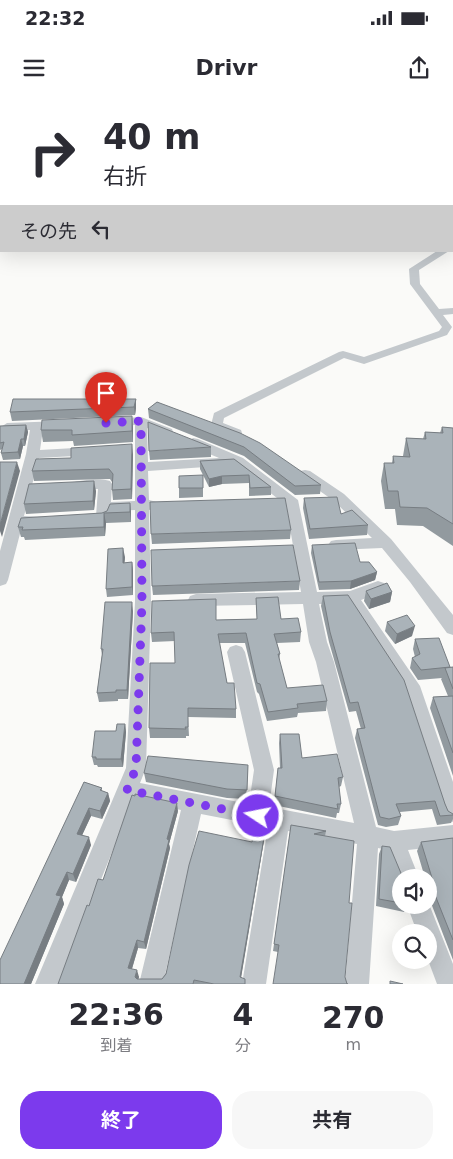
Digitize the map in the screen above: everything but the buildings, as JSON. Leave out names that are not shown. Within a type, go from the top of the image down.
[{"type":"street","points":[[250,440],[217,425],[218,416],[343,354],[364,361],[443,333],[446,327],[415,284],[414,269],[443,252]]},
{"type":"street","points":[[437,312],[453,311]]},
{"type":"street","points":[[103,423],[141,421],[238,461],[298,502]]},
{"type":"street","points":[[47,984],[136,768],[142,602],[142,467],[137,448],[141,421]]},
{"type":"street","points":[[6,428],[74,425]]},
{"type":"street","points":[[0,580],[32,459],[36,427]]},
{"type":"street","points":[[15,465],[32,459],[102,450]]},
{"type":"street","points":[[142,467],[238,461]]},
{"type":"street","points":[[296,468],[342,500],[386,543],[432,597],[453,628]]},
{"type":"street","points":[[60,486],[105,484],[99,512],[142,505],[170,505]]},
{"type":"street","points":[[24,488],[42,487]]},
{"type":"street","points":[[322,501],[342,500]]},
{"type":"street","points":[[274,503],[298,502]]},
{"type":"street","points":[[298,502],[301,547],[318,642],[327,671],[368,837],[357,984]]},
{"type":"street","points":[[16,521],[54,519]]},
{"type":"street","points":[[281,547],[386,543]]},
{"type":"street","points":[[142,552],[162,551]]},
{"type":"street","points":[[182,601],[351,597],[378,587]]},
{"type":"street","points":[[351,597],[411,686],[453,812]]},
{"type":"street","points":[[124,603],[162,601]]},
{"type":"street","points":[[236,652],[264,770],[269,818],[254,984]]},
{"type":"street","points":[[127,790],[394,841],[453,835]]},
{"type":"street","points":[[151,984],[194,804]]},
{"type":"street","points":[[394,841],[405,869]]},
{"type":"street","points":[[422,914],[449,984]]},
{"type":"route","points":[[106,423],[141,421],[142,620],[136,768],[127,790],[258,816]]}]
